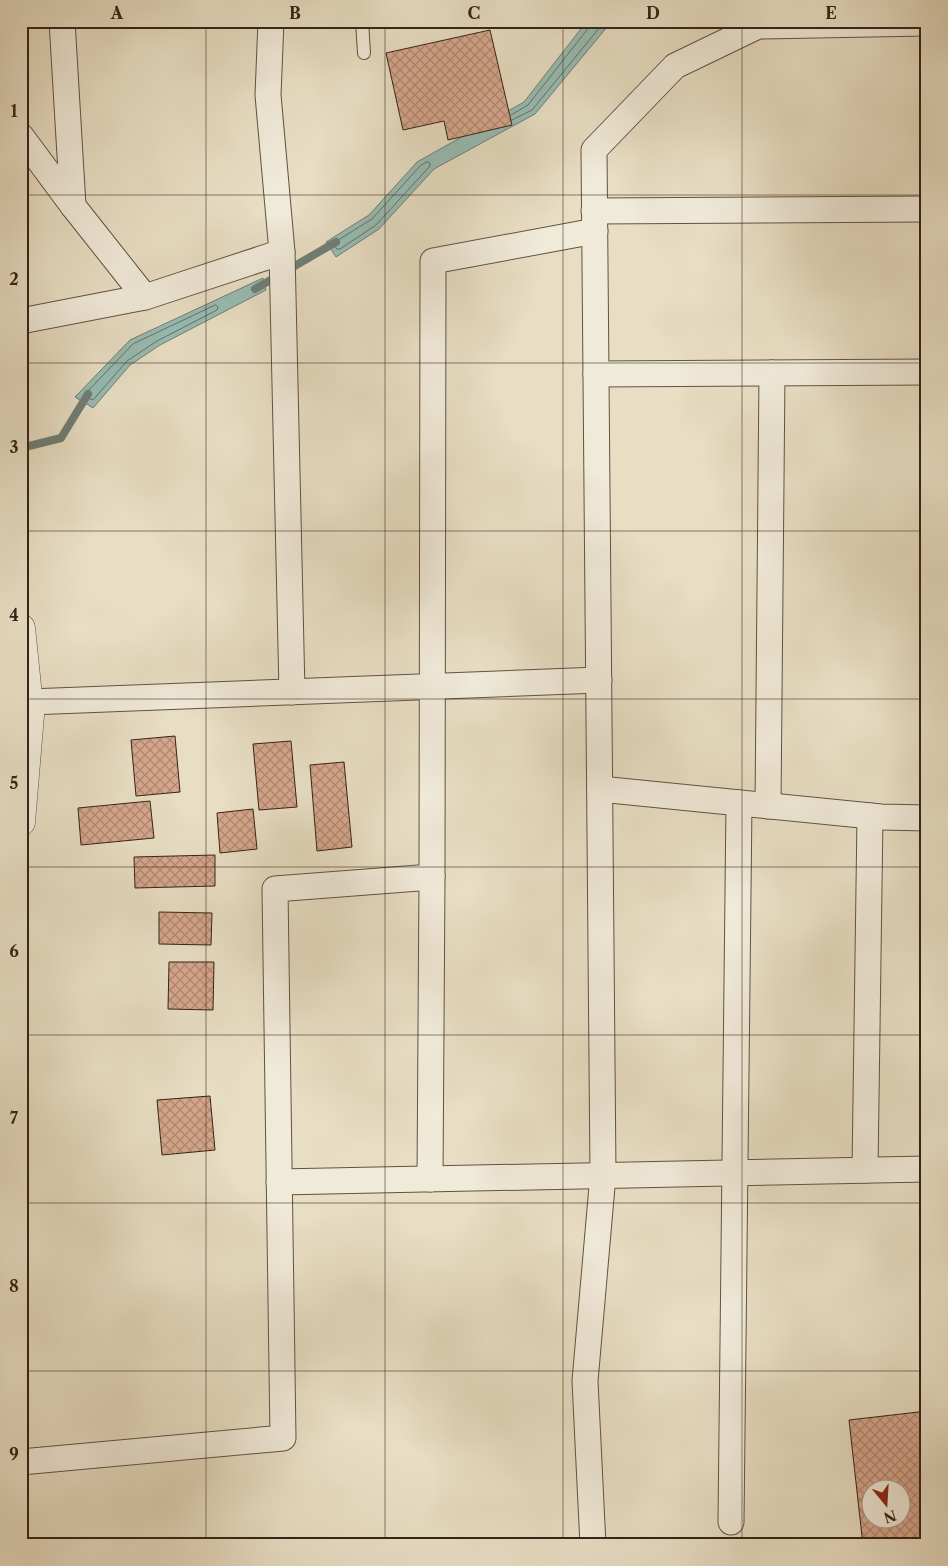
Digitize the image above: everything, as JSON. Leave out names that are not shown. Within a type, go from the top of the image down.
[{"type":"street","points":[[62,21],[73,206]]},
{"type":"street","points":[[271,21],[268,95],[282,252],[292,692]]},
{"type":"street","points":[[593,1545],[585,1381],[603,1176],[594,150],[675,66],[758,26],[927,23]]},
{"type":"street","points":[[21,136],[73,206],[145,297]]},
{"type":"street","points":[[430,1179],[433,261],[595,221],[927,209]]},
{"type":"street","points":[[21,321],[145,297],[282,252]]},
{"type":"street","points":[[596,374],[927,372]]},
{"type":"street","points":[[768,806],[772,373]]},
{"type":"street","points":[[21,628],[30,715],[21,822]]},
{"type":"street","points":[[29,702],[599,680]]},
{"type":"street","points":[[600,790],[870,816],[927,818]]},
{"type":"street","points":[[731,1522],[738,803]]},
{"type":"street","points":[[865,1170],[870,816]]},
{"type":"street","points":[[21,1462],[283,1438],[274,889],[432,877]]},
{"type":"street","points":[[279,1182],[927,1169]]},
{"type":"lane","points":[[362,21],[364,53]]},
{"type":"water","points":[[587,21],[612,21],[535,114],[434,169],[379,229],[336,257],[326,242],[369,215],[417,162],[524,102]]},
{"type":"water","points":[[263,278],[266,290],[160,345],[130,365],[93,408],[75,397],[130,340]]},
{"type":"building","points":[[490,30],[512,125],[448,140],[444,121],[403,130],[386,53]]},
{"type":"building","points":[[175,736],[180,792],[136,796],[131,740]]},
{"type":"building","points":[[291,741],[297,807],[259,810],[253,744]]},
{"type":"building","points":[[344,762],[352,847],[317,851],[310,765]]},
{"type":"building","points":[[150,801],[154,838],[81,845],[78,808]]},
{"type":"building","points":[[253,809],[257,849],[220,853],[217,813]]},
{"type":"building","points":[[215,855],[215,886],[135,888],[134,857]]},
{"type":"building","points":[[159,912],[212,913],[211,945],[159,944]]},
{"type":"building","points":[[169,962],[214,962],[213,1010],[168,1009]]},
{"type":"building","points":[[210,1096],[215,1150],[162,1155],[157,1100]]},
{"type":"building","points":[[927,1411],[927,1545],[863,1545],[861,1528],[910,1528],[910,1478],[860,1478],[860,1518],[849,1420]]},
{"type":"waterway","points":[[255,289],[336,242]]},
{"type":"waterway","points":[[21,448],[61,438],[88,394]]}]
